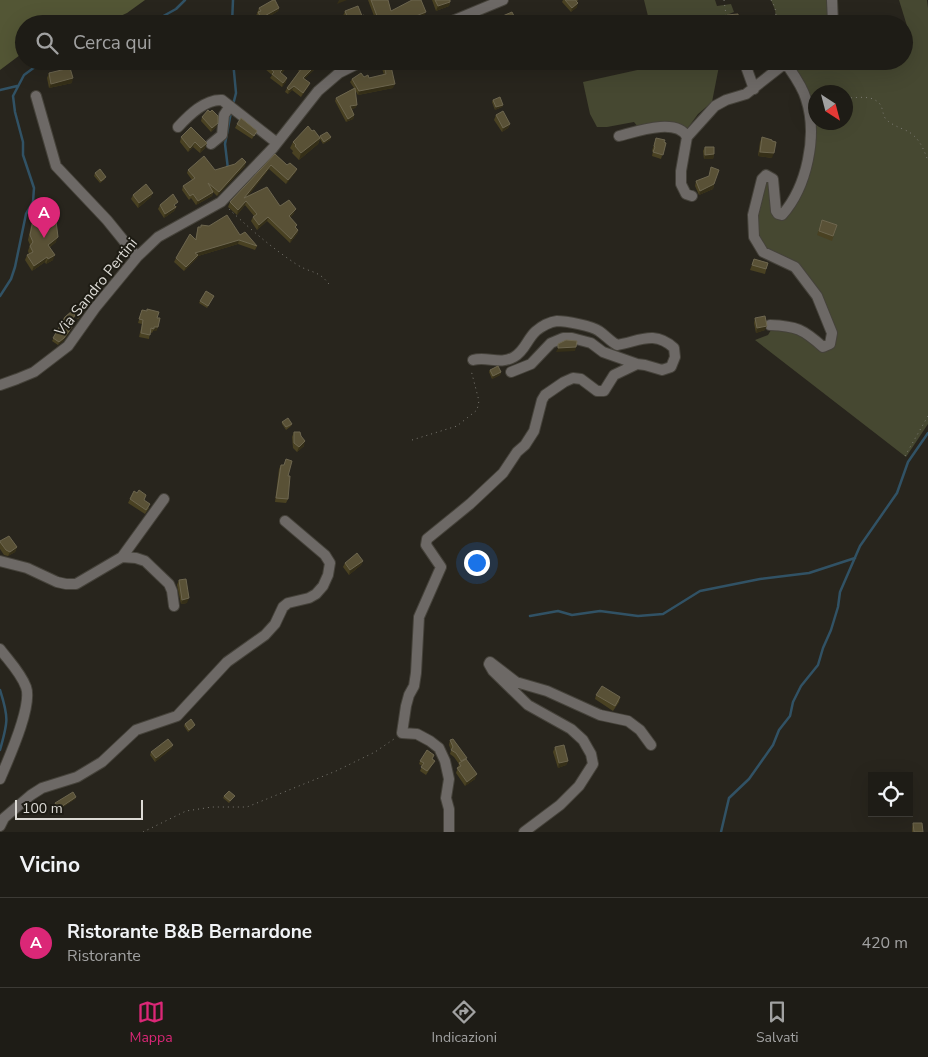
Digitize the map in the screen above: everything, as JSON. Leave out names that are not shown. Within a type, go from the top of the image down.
[{"type":"street","points":[[467,15],[503,0]]},
{"type":"street","points":[[832,0],[833,15]]},
{"type":"street","name":"Via Sandro Pertini","points":[[0,385],[34,372],[68,346],[95,308],[137,257],[158,237],[221,202],[277,143],[318,91],[345,70]]},
{"type":"street","points":[[747,70],[754,88]]},
{"type":"street","points":[[692,196],[686,194],[682,184],[681,171],[687,137],[715,106],[726,100],[746,94],[777,70]]},
{"type":"street","points":[[770,325],[791,326],[810,336],[822,347],[830,344],[832,333],[817,296],[795,267],[763,252],[754,237],[753,215],[762,179],[766,175],[773,179],[776,210],[778,214],[782,215],[799,187],[808,161],[810,116],[801,85],[792,70]]},
{"type":"street","points":[[36,96],[56,166],[107,220],[137,257]]},
{"type":"street","points":[[178,127],[191,113],[214,99],[222,100],[277,143]]},
{"type":"street","points":[[212,144],[222,135],[224,115],[232,108]]},
{"type":"street","points":[[619,136],[665,126],[682,131],[687,137]]},
{"type":"street","points":[[473,360],[480,358],[498,362],[512,358],[522,351],[536,331],[546,324],[557,321],[598,330],[617,344],[647,338],[658,338],[668,342],[674,348],[675,357],[671,367],[662,370],[644,364],[637,364],[604,352],[590,343],[572,338],[563,338],[551,343],[531,364],[511,372]]},
{"type":"street","points":[[449,832],[449,809],[446,798],[449,779],[446,761],[439,748],[430,741],[417,734],[402,733],[406,706],[414,686],[416,673],[419,617],[441,567],[426,545],[427,539],[470,504],[503,473],[534,431],[545,395],[573,378],[581,379],[597,392],[604,391],[614,375],[637,364]]},
{"type":"street","points":[[0,561],[27,568],[57,582],[76,584],[122,557],[164,499]]},
{"type":"street","points":[[0,826],[4,818],[42,788],[78,777],[102,762],[136,730],[177,716],[227,662],[265,635],[275,624],[283,607],[288,603],[309,598],[324,586],[330,563],[325,555],[285,521]]},
{"type":"street","points":[[122,557],[146,561],[169,584],[174,606]]},
{"type":"street","points":[[0,649],[15,668],[27,689],[24,718],[0,779]]},
{"type":"street","points":[[524,832],[560,805],[579,786],[592,764],[591,754],[583,740],[571,729],[528,705],[493,671],[489,664],[490,662],[516,682],[547,691],[600,715],[628,721],[640,730],[651,745]]},
{"type":"street","points":[[446,798],[455,810],[454,820],[458,832]]},
{"type":"path","points":[[724,0],[726,15]]},
{"type":"path","points":[[772,0],[776,15]]},
{"type":"path","points":[[853,98],[872,98],[883,106],[885,118],[911,133],[918,140],[928,161]]},
{"type":"path","points":[[221,202],[256,234],[296,264],[308,271],[319,273],[331,287]]},
{"type":"path","points":[[412,440],[457,426],[477,410],[479,401],[470,366],[473,360]]},
{"type":"path","points":[[905,456],[928,416]]},
{"type":"path","points":[[143,832],[186,811],[212,807],[247,807],[344,767],[375,752],[402,733]]},
{"type":"green space","points":[[0,0],[145,0],[123,15],[15,15],[15,59],[0,70]]},
{"type":"green space","points":[[644,0],[715,0],[717,6],[731,4],[734,12],[727,15],[648,15]]},
{"type":"green space","points":[[771,0],[828,0],[829,15],[776,15]]},
{"type":"green space","points":[[899,0],[927,0],[928,424],[906,457],[755,340],[768,335],[771,330],[790,329],[823,349],[834,331],[795,264],[765,250],[757,235],[756,214],[767,179],[770,181],[777,218],[797,197],[811,130],[853,130],[853,85],[808,85],[808,102],[793,70],[913,70],[913,15],[904,15]]},
{"type":"green space","points":[[637,70],[718,70],[712,102],[698,114],[687,129],[666,122],[638,127],[634,122],[597,127],[590,114],[583,82]]},
{"type":"building","points":[[275,0],[279,8],[266,15],[260,15],[258,12],[261,11],[259,8]]},
{"type":"building","points":[[371,0],[388,0],[391,11],[412,0],[421,0],[426,12],[418,15],[377,15]]},
{"type":"building","points":[[435,0],[450,0],[450,2],[438,6]]},
{"type":"building","points":[[565,0],[576,0],[578,3],[572,8]]},
{"type":"building","points":[[358,6],[362,15],[347,15],[345,11]]},
{"type":"building","points":[[71,70],[73,78],[51,84],[49,73]]},
{"type":"building","points":[[272,70],[282,70],[280,72],[287,78],[283,83],[272,74],[274,72]]},
{"type":"building","points":[[300,70],[311,70],[303,78],[310,83],[303,93],[294,86],[289,90],[287,88]]},
{"type":"building","points":[[385,70],[392,70],[395,84],[359,91],[352,79],[361,73],[364,77],[368,75],[369,78],[386,74]]},
{"type":"building","points":[[355,88],[357,105],[350,106],[354,115],[348,119],[336,98]]},
{"type":"building","points":[[500,97],[503,105],[496,107],[493,100]]},
{"type":"building","points":[[208,110],[210,112],[212,110],[218,116],[218,123],[212,128],[202,117]]},
{"type":"building","points":[[503,111],[510,124],[503,128],[496,115]]},
{"type":"building","points":[[241,118],[257,131],[254,136],[237,124]]},
{"type":"building","points":[[308,126],[320,138],[301,153],[293,142]]},
{"type":"building","points":[[191,127],[207,143],[201,148],[195,142],[190,148],[181,137]]},
{"type":"building","points":[[327,132],[331,137],[324,142],[320,136]]},
{"type":"building","points":[[762,137],[776,142],[774,153],[760,152]]},
{"type":"building","points":[[656,138],[665,140],[663,155],[653,152]]},
{"type":"building","points":[[705,147],[714,147],[714,154],[705,155]]},
{"type":"building","points":[[275,154],[287,165],[290,163],[297,169],[288,180],[271,165],[244,198],[267,187],[280,206],[289,200],[296,209],[289,216],[297,225],[295,227],[298,230],[291,239],[268,217],[259,225],[253,217],[257,214],[246,201],[238,210],[230,202]]},
{"type":"building","points":[[204,156],[215,170],[235,164],[242,158],[246,162],[219,192],[208,183],[213,192],[198,201],[193,194],[190,196],[183,186],[195,178],[188,170]]},
{"type":"building","points":[[711,167],[719,170],[714,184],[700,191],[696,181],[709,176]]},
{"type":"building","points":[[100,169],[106,177],[101,181],[95,173]]},
{"type":"building","points":[[146,184],[153,193],[139,203],[133,195]]},
{"type":"building","points":[[173,194],[178,202],[174,205],[176,207],[165,214],[160,205]]},
{"type":"building","points":[[37,213],[53,226],[56,221],[58,237],[48,245],[55,255],[48,259],[47,257],[34,266],[27,255],[33,252],[30,246],[33,242],[30,235],[34,216]]},
{"type":"building","points":[[227,215],[240,235],[245,232],[257,246],[239,240],[195,253],[198,255],[186,267],[176,258],[190,234],[196,240],[198,227],[201,227],[201,225],[209,226]]},
{"type":"building","points":[[822,220],[837,225],[833,236],[819,231]]},
{"type":"building","points":[[754,259],[768,263],[766,269],[752,265]]},
{"type":"building","points":[[206,291],[214,296],[208,306],[200,301]]},
{"type":"building","points":[[79,305],[84,310],[80,316],[76,313],[69,326],[72,327],[59,342],[53,338],[65,317]]},
{"type":"building","points":[[147,309],[159,312],[157,318],[160,318],[158,327],[151,328],[150,335],[141,333],[143,320],[139,319],[142,310],[147,311]]},
{"type":"building","points":[[765,316],[767,326],[757,328],[755,318]]},
{"type":"building","points":[[566,340],[577,341],[576,347],[558,348],[558,344]]},
{"type":"building","points":[[498,366],[501,372],[493,376],[490,370]]},
{"type":"building","points":[[288,418],[292,424],[286,427],[282,422]]},
{"type":"building","points":[[294,432],[300,432],[305,441],[299,447],[294,443]]},
{"type":"building","points":[[286,459],[292,461],[288,476],[290,476],[288,499],[276,498],[281,465],[284,465]]},
{"type":"building","points":[[139,490],[146,495],[144,500],[150,504],[146,510],[130,499],[134,491],[137,493]]},
{"type":"building","points":[[9,536],[17,547],[10,552],[0,542]]},
{"type":"building","points":[[357,553],[363,561],[350,570],[345,563]]},
{"type":"building","points":[[186,579],[189,598],[182,600],[179,580]]},
{"type":"building","points":[[602,686],[620,697],[615,706],[596,695]]},
{"type":"building","points":[[191,719],[195,725],[189,730],[185,724]]},
{"type":"building","points":[[168,739],[173,745],[156,758],[151,752]]},
{"type":"building","points":[[453,739],[467,758],[461,761],[456,753],[451,750],[453,747],[450,740]]},
{"type":"building","points":[[564,745],[568,761],[559,763],[555,747]]},
{"type":"building","points":[[427,750],[434,755],[432,759],[435,761],[427,771],[421,767],[424,763],[420,761]]},
{"type":"building","points":[[466,759],[477,774],[467,782],[457,768],[461,766],[459,763]]},
{"type":"building","points":[[229,791],[235,796],[230,801],[224,796]]},
{"type":"building","points":[[73,792],[76,797],[58,807],[55,803]]},
{"type":"building","points":[[913,823],[922,823],[923,832],[914,832]]},
{"type":"waterway","points":[[165,15],[176,9],[185,0]]},
{"type":"waterway","points":[[232,15],[233,0]]},
{"type":"waterway","points":[[0,296],[11,279],[26,214],[33,202],[34,188],[23,155],[23,142],[13,96],[24,75],[31,70]]},
{"type":"waterway","points":[[233,105],[236,93],[234,70]]},
{"type":"waterway","points":[[0,90],[17,86]]},
{"type":"waterway","points":[[228,169],[225,144],[231,112]]},
{"type":"waterway","points":[[721,832],[729,798],[749,779],[773,745],[779,730],[790,716],[793,702],[801,686],[818,665],[838,607],[840,592],[860,546],[897,493],[908,462],[928,433]]},
{"type":"waterway","points":[[530,616],[558,611],[572,615],[600,611],[638,616],[663,614],[700,591],[760,579],[809,573],[855,558]]},
{"type":"waterway","points":[[0,690],[6,714],[5,733],[0,750]]},
{"type":"place","name":"Ristorante B&B Bernardone","points":[[44,238]]}]
